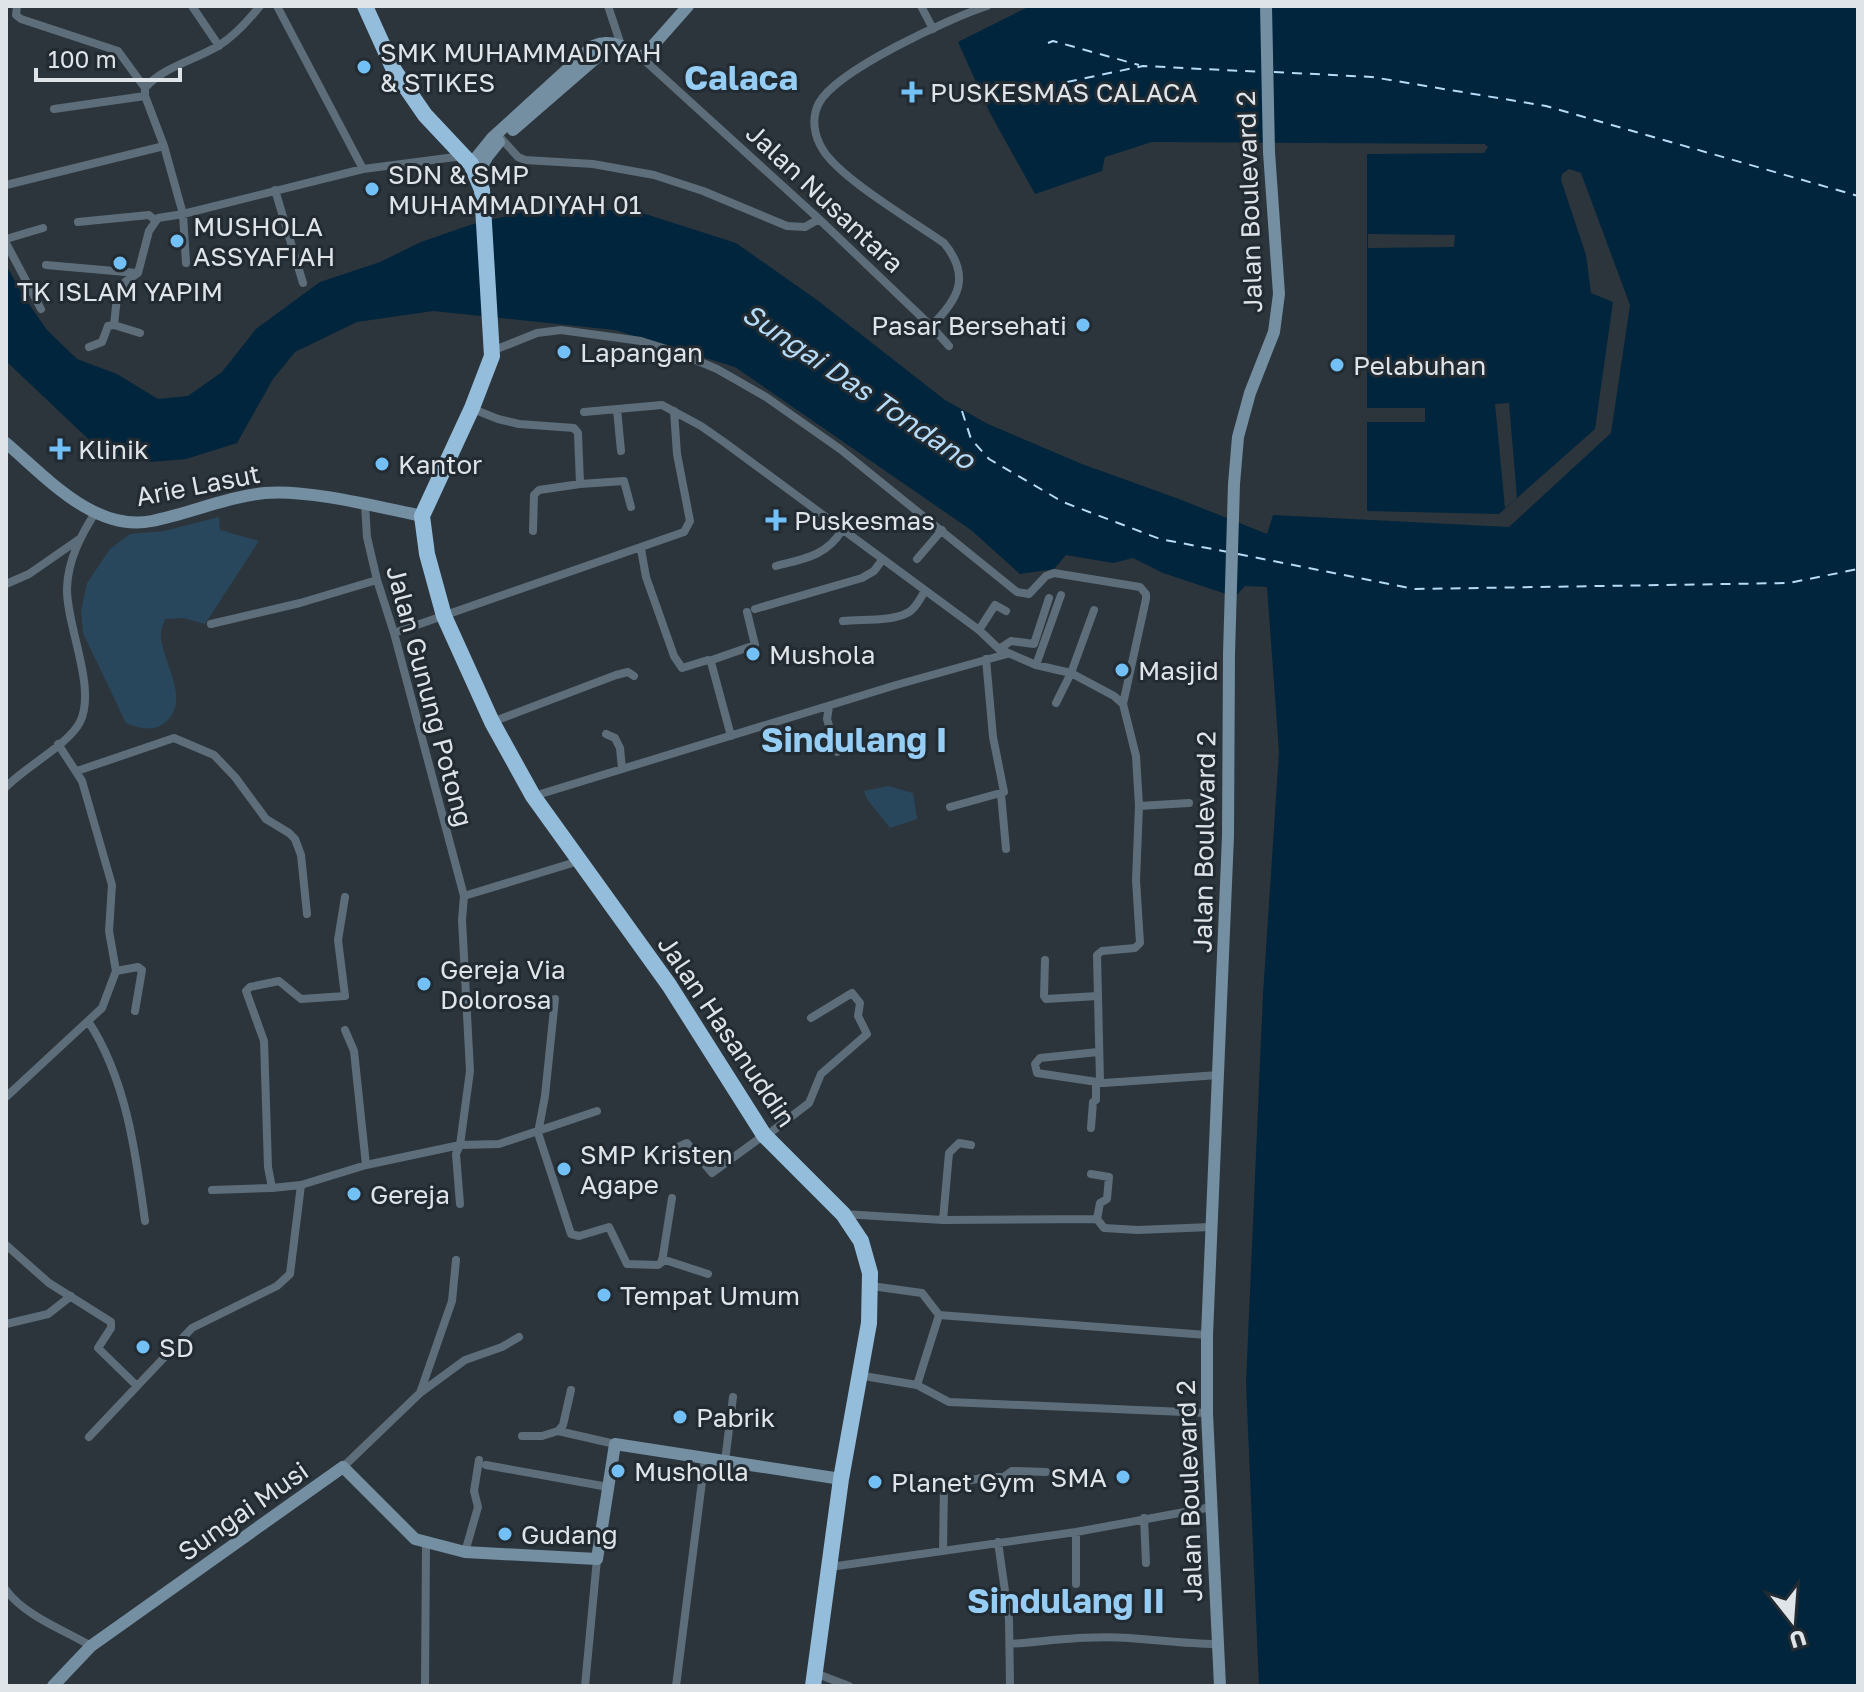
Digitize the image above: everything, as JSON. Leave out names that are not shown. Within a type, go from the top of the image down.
[{"type":"highway","points":[[365,6],[394,70],[410,95],[474,172],[492,343],[472,408],[422,516]]},
{"type":"highway","name":"Jalan Hasanuddin","points":[[422,516],[427,554],[444,616],[492,722],[533,796],[669,985],[764,1135],[843,1214],[861,1241],[871,1286],[869,1323],[841,1479],[814,1680]]},
{"type":"main road","points":[[474,172],[497,137],[603,52],[605,43],[621,45],[642,58],[688,6]]},
{"type":"main road","name":"Jalan Boulevard 2","points":[[1220,1686],[1207,1413],[1207,1335],[1228,836],[1230,569],[1238,437],[1274,332],[1279,294],[1269,152],[1266,6]]},
{"type":"main road","name":"Arie Lasut","points":[[6,443],[54,484],[95,513],[140,523],[230,498],[285,492],[422,516]]},
{"type":"main road","points":[[597,1559],[615,1444],[841,1479]]},
{"type":"main road","name":"Sungai Musi","points":[[53,1686],[91,1646],[343,1467],[408,1534],[426,1543],[465,1552],[597,1559]]},
{"type":"street","points":[[192,6],[219,46]]},
{"type":"street","points":[[54,109],[145,92],[159,76],[219,46],[240,29],[260,6]]},
{"type":"street","points":[[277,6],[363,169]]},
{"type":"street","points":[[608,6],[621,45]]},
{"type":"street","points":[[921,6],[933,29]]},
{"type":"street","points":[[931,326],[956,297],[959,271],[953,254],[944,243],[839,169],[822,149],[815,134],[814,115],[819,101],[866,64],[933,29],[987,6]]},
{"type":"street","points":[[6,10],[17,8],[16,15],[21,19],[118,51],[145,92],[164,146],[183,214],[186,263]]},
{"type":"street","name":"Jalan Nusantara","points":[[642,58],[819,219],[946,342]]},
{"type":"street","points":[[497,137],[525,160],[593,164],[654,175],[703,191],[787,226],[805,227],[819,219]]},
{"type":"street","points":[[6,185],[164,146]]},
{"type":"street","points":[[155,220],[363,169],[474,172]]},
{"type":"street","points":[[275,190],[303,283]]},
{"type":"street","points":[[78,222],[149,215],[155,220]]},
{"type":"street","points":[[114,325],[117,297],[125,282],[138,273],[155,220]]},
{"type":"street","points":[[41,309],[6,241],[43,228]]},
{"type":"street","points":[[46,265],[138,273]]},
{"type":"street","points":[[89,347],[102,342],[108,326],[140,333]]},
{"type":"street","points":[[492,343],[561,330],[618,337],[679,353],[717,369],[766,397],[840,449],[1021,594],[1032,592],[1051,574],[1140,587],[1146,594],[1123,704],[1136,756],[1139,806],[1136,880],[1140,943],[1135,948],[1102,951],[1097,955],[1098,1052],[1102,1082]]},
{"type":"street","points":[[584,412],[662,405],[674,411],[724,442],[979,630],[999,649],[1036,665],[1071,673],[1123,704]]},
{"type":"street","points":[[472,408],[519,424],[574,428],[578,433],[580,484]]},
{"type":"street","points":[[617,409],[621,451]]},
{"type":"street","points":[[394,633],[684,532],[690,524],[677,454],[674,411]]},
{"type":"street","points":[[533,531],[536,491],[624,481],[631,507]]},
{"type":"street","name":"Jalan Gunung Potong","points":[[365,505],[367,537],[377,580],[464,896],[462,920],[470,1071],[460,1145],[456,1154],[460,1204]]},
{"type":"street","points":[[6,787],[78,725],[84,709],[85,697],[67,588],[78,540],[95,513]]},
{"type":"street","points":[[776,566],[820,554],[842,530]]},
{"type":"street","points":[[917,559],[942,530]]},
{"type":"street","points":[[6,584],[29,574],[78,540]]},
{"type":"street","points":[[641,549],[646,577],[680,667],[709,661],[755,645],[751,610],[862,578],[874,571],[883,559]]},
{"type":"street","points":[[211,624],[300,603],[377,580]]},
{"type":"street","points":[[843,621],[898,616],[916,606],[925,591]]},
{"type":"street","points":[[1036,665],[1061,595]]},
{"type":"street","points":[[999,649],[1011,641],[1034,644],[1049,598]]},
{"type":"street","points":[[979,630],[995,605],[1006,611]]},
{"type":"street","points":[[1056,703],[1071,673],[1094,610]]},
{"type":"street","points":[[533,796],[1008,654]]},
{"type":"street","points":[[986,659],[993,737],[1003,782],[1001,794],[1006,849]]},
{"type":"street","points":[[709,661],[731,736]]},
{"type":"street","points":[[492,722],[616,675],[630,672],[634,676]]},
{"type":"street","points":[[829,707],[827,719],[837,752]]},
{"type":"street","points":[[606,734],[615,738],[620,748],[622,769]]},
{"type":"street","points":[[77,771],[174,738],[214,755],[235,777],[266,819],[295,839],[301,855],[307,914]]},
{"type":"street","points":[[6,1097],[102,1008],[116,971],[109,931],[112,885],[77,771],[58,744]]},
{"type":"street","points":[[950,807],[1001,794]]},
{"type":"street","points":[[1139,806],[1189,803]]},
{"type":"street","points":[[464,896],[580,861]]},
{"type":"street","points":[[272,1188],[268,1167],[264,1041],[246,991],[250,987],[279,981],[301,999],[345,996],[338,943],[345,897]]},
{"type":"street","points":[[1045,960],[1046,999],[1098,996]]},
{"type":"street","points":[[116,971],[138,967],[142,970],[135,1011]]},
{"type":"street","points":[[678,1147],[687,1143],[712,1173],[809,1103],[821,1074],[867,1034],[858,1016],[860,1003],[852,993],[811,1018]]},
{"type":"street","points":[[555,999],[538,1133],[571,1234],[579,1236],[609,1227],[627,1264],[661,1264],[672,1198]]},
{"type":"street","points":[[88,1021],[110,1060],[121,1098],[145,1221]]},
{"type":"street","points":[[345,1030],[354,1051],[366,1165]]},
{"type":"street","points":[[1098,1052],[1037,1059],[1037,1073],[1102,1082],[1219,1075]]},
{"type":"street","points":[[1091,1128],[1096,1085],[1102,1082]]},
{"type":"street","points":[[212,1190],[301,1185],[366,1165],[460,1145],[499,1144],[597,1111]]},
{"type":"street","points":[[943,1220],[949,1153],[959,1143],[971,1145]]},
{"type":"street","points":[[1091,1174],[1107,1175],[1110,1179],[1107,1199],[1100,1203],[1097,1219],[1104,1228],[1211,1227]]},
{"type":"street","points":[[89,1437],[192,1328],[277,1286],[288,1277],[298,1227],[301,1185]]},
{"type":"street","points":[[843,1214],[943,1220],[1097,1219]]},
{"type":"street","points":[[6,1245],[41,1277],[111,1322],[112,1327],[98,1348],[137,1386]]},
{"type":"street","points":[[662,1259],[708,1274]]},
{"type":"street","points":[[420,1393],[452,1301],[456,1260]]},
{"type":"street","points":[[871,1286],[922,1293],[939,1315]]},
{"type":"street","points":[[6,1324],[48,1314],[71,1296]]},
{"type":"street","points":[[939,1315],[1207,1335]]},
{"type":"street","points":[[917,1385],[939,1315]]},
{"type":"street","points":[[343,1467],[420,1393],[465,1360],[502,1347],[519,1337]]},
{"type":"street","points":[[858,1375],[917,1385],[949,1402],[1207,1413]]},
{"type":"street","points":[[558,1431],[563,1425],[571,1390]]},
{"type":"street","points":[[725,1461],[733,1397]]},
{"type":"street","points":[[522,1436],[542,1436],[558,1431],[615,1444]]},
{"type":"street","points":[[676,1686],[705,1458]]},
{"type":"street","points":[[465,1552],[478,1507],[474,1491],[482,1462],[608,1487]]},
{"type":"street","points":[[943,1551],[944,1486],[986,1477],[1004,1477],[1012,1471],[1046,1472]]},
{"type":"street","points":[[830,1567],[1076,1532],[1212,1507]]},
{"type":"street","points":[[1144,1518],[1146,1563]]},
{"type":"street","points":[[1076,1532],[1076,1584]]},
{"type":"street","points":[[998,1542],[1009,1619],[1010,1686]]},
{"type":"street","points":[[425,1686],[426,1543]]},
{"type":"street","points":[[585,1686],[597,1559]]},
{"type":"street","points":[[6,1590],[32,1613],[91,1646]]},
{"type":"street","points":[[1010,1644],[1061,1639],[1130,1638],[1178,1644],[1217,1644]]},
{"type":"street","points":[[814,1680],[849,1686]]},
{"type":"shaded area","points":[[219,517],[220,530],[259,541],[205,624],[183,618],[165,619],[161,637],[176,691],[173,712],[167,721],[158,727],[147,728],[126,723],[83,633],[81,611],[87,583],[110,549],[130,534],[164,531]]},
{"type":"shaded area","points":[[888,786],[913,793],[917,819],[890,828],[864,791]]},
{"type":"water","name":"Sungai Das Tondano","points":[[1030,6],[1858,6],[1858,1686],[1259,1686],[1246,1383],[1263,994],[1279,752],[1267,587],[1245,586],[1235,597],[1163,573],[1133,558],[1113,563],[1066,555],[1054,569],[1020,574],[971,530],[735,367],[615,330],[433,311],[357,322],[295,352],[273,379],[237,443],[186,459],[151,462],[103,453],[6,361],[6,265],[47,330],[77,359],[117,374],[158,399],[188,396],[222,372],[256,329],[320,282],[380,262],[421,242],[470,225],[539,208],[636,211],[736,243],[817,300],[945,400],[988,424],[1082,464],[1267,534],[1273,515],[1509,527],[1611,433],[1630,305],[1581,173],[1569,169],[1562,174],[1561,180],[1586,255],[1591,293],[1613,302],[1595,429],[1499,514],[1367,511],[1367,154],[1484,153],[1488,147],[1485,144],[1152,142],[1105,157],[1102,171],[1035,194],[990,113],[958,42]]},
{"type":"pier","points":[[1368,234],[1455,235],[1454,247],[1368,248]]},
{"type":"pier","points":[[1509,403],[1517,498],[1505,508],[1495,404]]},
{"type":"pier","points":[[1367,408],[1425,408],[1425,422],[1367,422]]},
{"type":"ferry route","points":[[1048,43],[1053,41],[1139,65]]},
{"type":"ferry route","points":[[1067,82],[1143,66],[1264,72]]},
{"type":"ferry route","points":[[1274,72],[1372,77],[1546,106],[1858,196]]},
{"type":"ferry route","points":[[962,411],[971,439],[989,459],[1063,502],[1160,539],[1228,552]]},
{"type":"ferry route","points":[[1238,554],[1414,589],[1789,583],[1858,569]]},
{"type":"place","name":"SMK MUHAMMADIYAH & STIKES","points":[[364,67]]},
{"type":"place","name":"PUSKESMAS CALACA","points":[[912,92]]},
{"type":"place","name":"SDN & SMP MUHAMMADIYAH 01","points":[[372,189]]},
{"type":"place","name":"MUSHOLA ASSYAFIAH","points":[[177,241]]},
{"type":"place","name":"TK ISLAM YAPIM","points":[[120,263]]},
{"type":"place","name":"Pasar Bersehati","points":[[1083,325]]},
{"type":"place","name":"Lapangan","points":[[564,352]]},
{"type":"place","name":"Pelabuhan","points":[[1337,365]]},
{"type":"place","name":"Klinik","points":[[60,449]]},
{"type":"place","name":"Kantor","points":[[382,464]]},
{"type":"place","name":"Puskesmas","points":[[776,520]]},
{"type":"place","name":"Mushola","points":[[753,654]]},
{"type":"place","name":"Masjid","points":[[1122,670]]},
{"type":"place","name":"Gereja Via Dolorosa","points":[[424,984]]},
{"type":"place","name":"SMP Kristen Agape","points":[[564,1169]]},
{"type":"place","name":"Gereja","points":[[354,1194]]},
{"type":"place","name":"Tempat Umum","points":[[604,1295]]},
{"type":"place","name":"SD","points":[[143,1347]]},
{"type":"place","name":"Pabrik","points":[[680,1417]]},
{"type":"place","name":"Musholla","points":[[618,1471]]},
{"type":"place","name":"SMA","points":[[1123,1477]]},
{"type":"place","name":"Planet Gym","points":[[875,1482]]},
{"type":"place","name":"Gudang","points":[[505,1534]]},
{"type":"district","name":"Calaca","points":[[741,77]]},
{"type":"district","name":"Sindulang I","points":[[854,739]]},
{"type":"district","name":"Sindulang II","points":[[1066,1600]]}]
